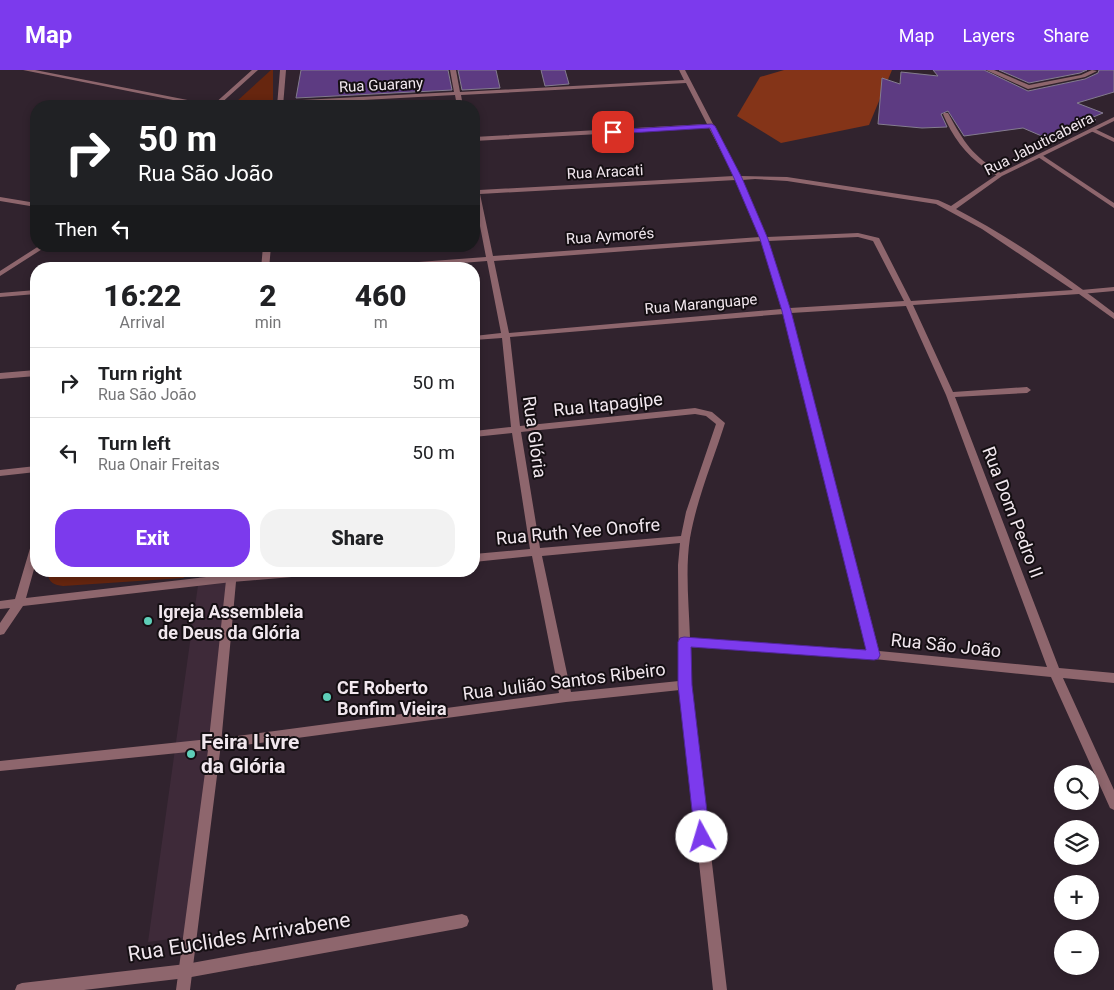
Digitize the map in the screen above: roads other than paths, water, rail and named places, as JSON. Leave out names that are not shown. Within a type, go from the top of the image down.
[{"type":"street","points":[[26,70],[180,100]]},
{"type":"street","points":[[222,100],[255,70]]},
{"type":"street","points":[[280,100],[283,70]]},
{"type":"street","points":[[454,70],[459,100]]},
{"type":"street","points":[[682,70],[738,178],[764,239],[787,311],[874,655]]},
{"type":"street","points":[[989,70],[1028,87],[1076,77],[1094,71]]},
{"type":"street","name":"Rua Guarany","points":[[351,100],[688,81]]},
{"type":"street","points":[[946,114],[958,140],[966,150],[982,164],[1000,175]]},
{"type":"street","name":"Rua Jabuticabeira","points":[[952,208],[1000,175],[1114,119]]},
{"type":"street","points":[[480,139],[712,126]]},
{"type":"street","points":[[1093,130],[1114,140]]},
{"type":"street","points":[[1040,156],[1114,206]]},
{"type":"street","name":"Rua Aracati","points":[[480,192],[772,177],[930,199],[952,208],[985,228],[1114,317]]},
{"type":"street","points":[[0,199],[30,204]]},
{"type":"street","name":"Rua Glória","points":[[480,212],[491,257],[506,336],[516,430],[536,552],[566,697]]},
{"type":"street","name":"Rua Aymorés","points":[[433,262],[764,239],[858,235],[871,238]]},
{"type":"street","name":"Rua Dom Pedro II","points":[[871,238],[879,244],[909,304],[950,395],[1055,673],[1114,804]]},
{"type":"street","points":[[0,274],[35,252]]},
{"type":"street","name":"Rua Maranguape","points":[[480,338],[787,311],[1114,289]]},
{"type":"street","points":[[0,295],[30,292]]},
{"type":"street","points":[[0,376],[30,374]]},
{"type":"street","points":[[950,395],[1027,390]]},
{"type":"street","name":"Rua Itapagipe","points":[[480,433],[695,411],[705,412],[714,416],[721,423],[685,539]]},
{"type":"street","points":[[0,473],[30,470]]},
{"type":"street","points":[[685,539],[683,565],[685,685],[720,990]]},
{"type":"street","name":"Rua Ruth Yee Onofre","points":[[480,557],[685,539]]},
{"type":"street","points":[[0,631],[19,604],[30,566]]},
{"type":"street","points":[[0,605],[217,577]]},
{"type":"street","points":[[183,990],[215,744],[232,577]]},
{"type":"street","name":"Rua São João","points":[[684,642],[874,655],[1114,678]]},
{"type":"street","name":"Rua Julião Santos Ribeiro","points":[[0,766],[215,744],[566,697],[685,685]]},
{"type":"street","name":"Rua Euclides Arrivabene","points":[[22,990],[186,971],[462,921]]},
{"type":"place","name":"Igreja Assembleia de Deus da Glória","points":[[148,621]]},
{"type":"place","name":"CE Roberto Bonfim Vieira","points":[[327,697]]},
{"type":"place","name":"Feira Livre da Glória","points":[[191,754]]}]
